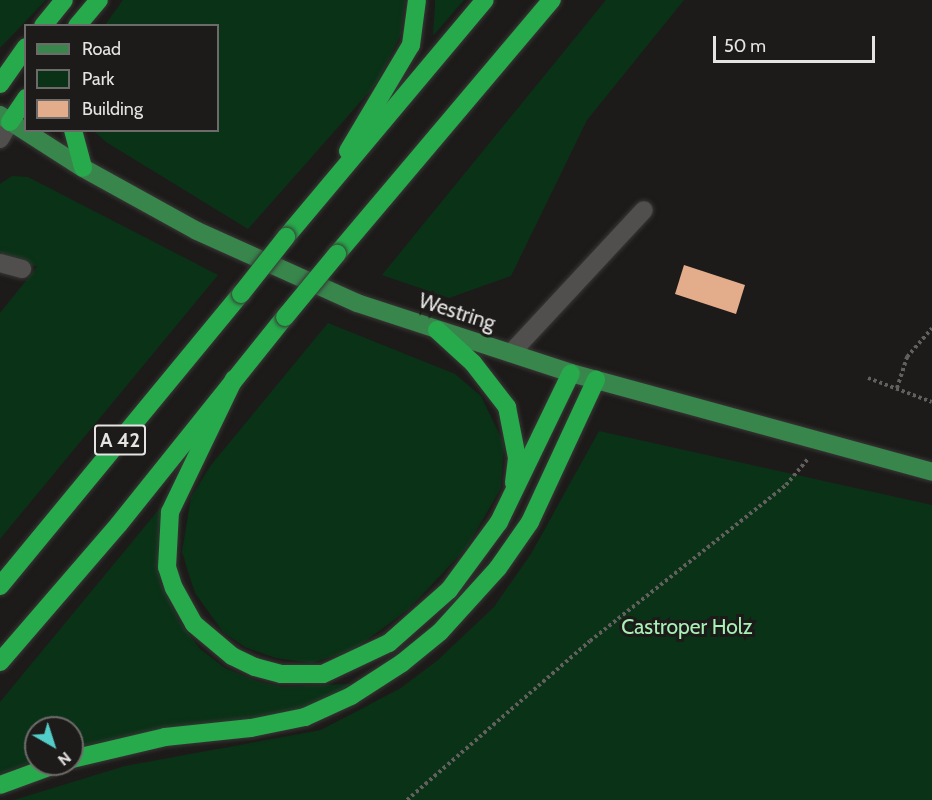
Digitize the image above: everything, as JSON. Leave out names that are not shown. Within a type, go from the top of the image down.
[{"type":"highway","points":[[45,24],[64,0]]},
{"type":"highway","points":[[79,24],[99,0]]},
{"type":"highway","points":[[338,173],[358,129],[390,87],[411,45],[417,0]]},
{"type":"highway","name":"A 42","points":[[0,586],[338,173],[485,0]]},
{"type":"highway","name":"A 42","points":[[0,662],[118,524],[337,254],[552,0]]},
{"type":"highway","points":[[0,84],[24,50]]},
{"type":"highway","points":[[5,119],[24,100]]},
{"type":"highway","points":[[74,132],[83,168]]},
{"type":"highway","points":[[437,330],[474,363],[507,407],[517,458],[513,495]]},
{"type":"highway","points":[[234,379],[170,512],[167,567],[194,624],[232,656],[255,667],[281,674],[323,674],[389,643],[449,590],[499,522],[571,373]]},
{"type":"highway","points":[[84,756],[165,737],[251,728],[305,717],[351,696],[402,663],[455,616],[498,567],[530,522],[596,380]]},
{"type":"highway","points":[[0,785],[24,776]]},
{"type":"main road","name":"Westring","points":[[5,119],[24,131]]},
{"type":"main road","name":"Westring","points":[[26,132],[83,168],[197,231],[357,303],[571,373],[821,444],[932,472]]},
{"type":"street","points":[[0,139],[5,119]]},
{"type":"street","points":[[511,353],[644,210]]},
{"type":"street","points":[[0,263],[22,269]]},
{"type":"path","points":[[897,388],[907,357],[932,328]]},
{"type":"path","points":[[868,378],[932,402]]},
{"type":"path","points":[[407,800],[591,641],[786,485],[821,444]]},
{"type":"green space","points":[[0,0],[46,0],[0,48]]},
{"type":"green space","points":[[123,0],[405,0],[401,34],[377,83],[248,229],[106,142],[95,132],[219,132],[219,24],[106,24]]},
{"type":"green space","points":[[435,0],[464,0],[433,36],[435,6]]},
{"type":"green space","points":[[606,0],[684,0],[587,120],[511,276],[449,298],[382,275]]},
{"type":"green space","points":[[12,176],[28,177],[218,275],[0,539],[0,313],[37,267],[0,257],[0,184]]},
{"type":"green space","points":[[328,323],[455,374],[481,396],[504,444],[501,488],[467,547],[409,609],[353,650],[312,663],[276,658],[245,647],[223,632],[195,593],[182,552],[191,497],[211,465]]},
{"type":"green space","name":"Castroper Holz","points":[[599,431],[932,505],[932,800],[14,800],[125,766],[321,730],[401,688],[438,660],[494,607],[531,554]]},
{"type":"green space","points":[[161,507],[158,548],[161,583],[179,621],[200,649],[225,668],[257,681],[283,687],[349,684],[350,688],[313,706],[249,720],[169,728],[84,746],[84,716],[24,716],[24,765],[0,774],[0,702]]},
{"type":"building","points":[[684,265],[745,285],[736,314],[675,294]]}]
